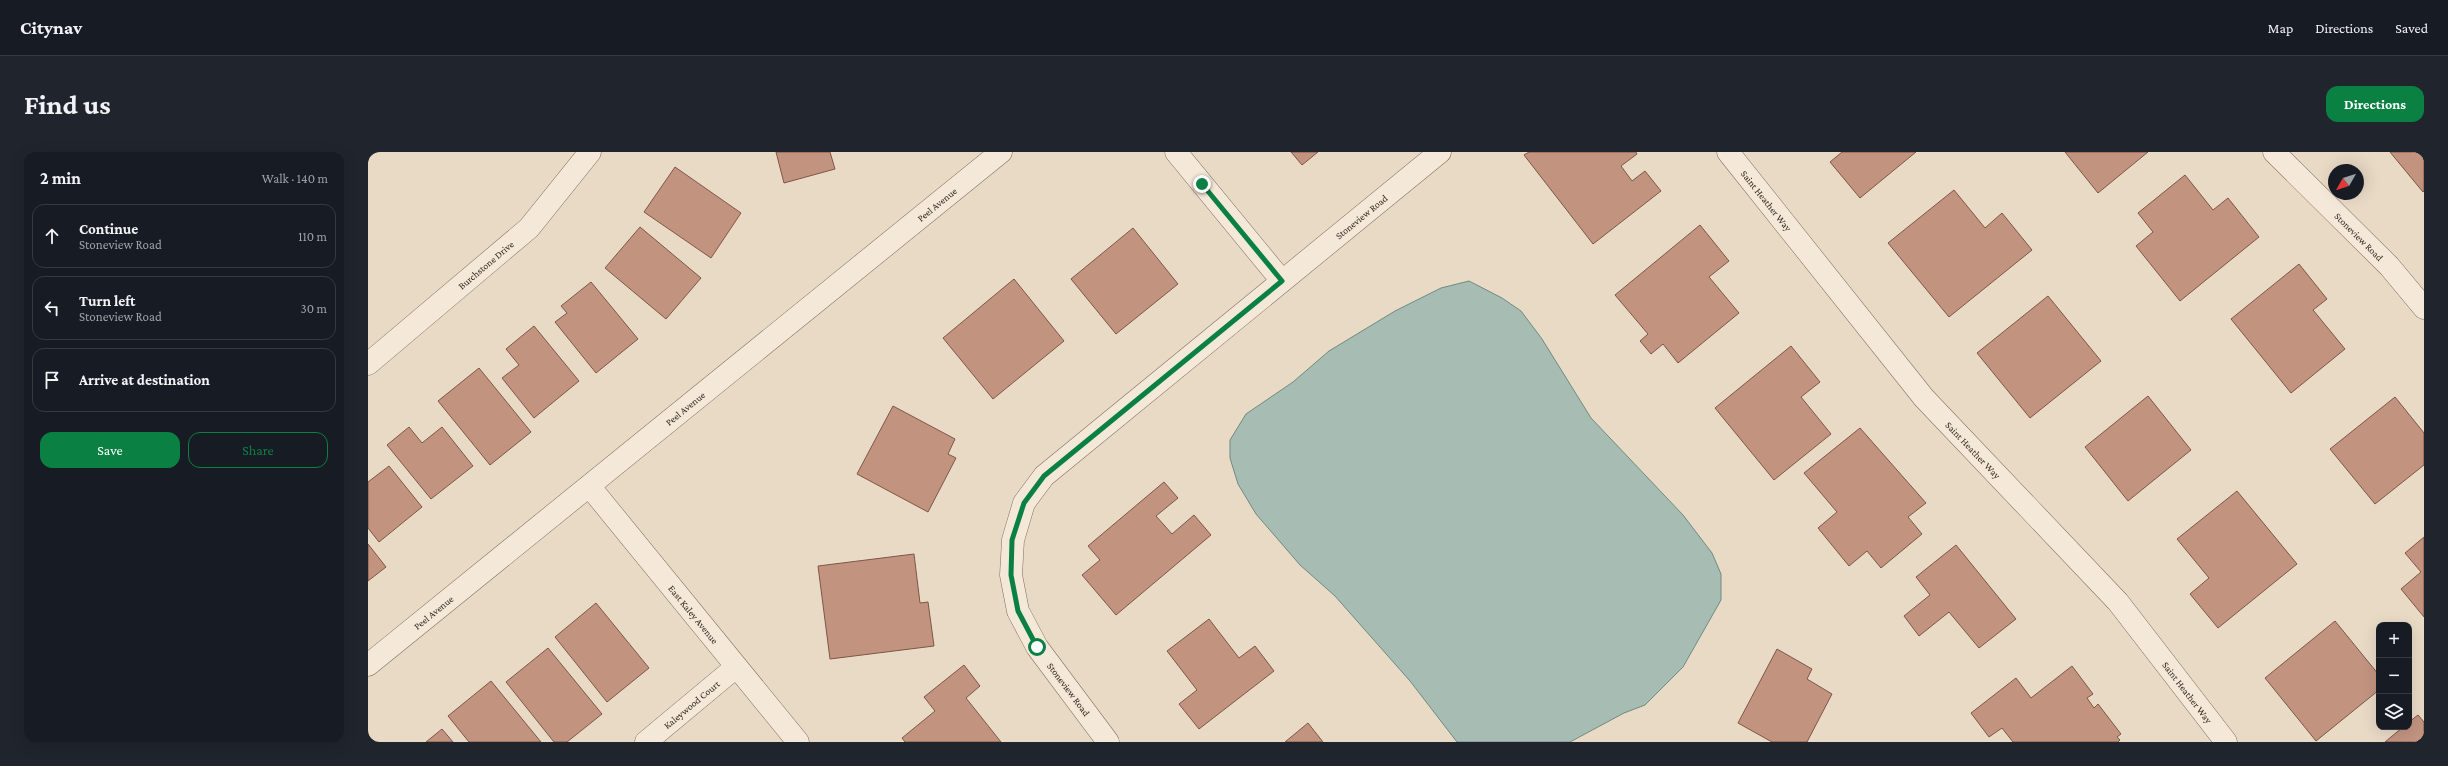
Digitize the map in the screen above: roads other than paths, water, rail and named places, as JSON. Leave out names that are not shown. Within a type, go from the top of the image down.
[{"type":"street","name":"Burchstone Drive","points":[[368,364],[529,228],[590,152]]},
{"type":"street","name":"Peel Avenue","points":[[368,665],[590,487],[1001,152]]},
{"type":"street","points":[[1176,152],[1282,281]]},
{"type":"street","name":"Stoneview Road","points":[[1108,742],[1037,647],[1018,611],[1011,575],[1012,540],[1024,503],[1044,476],[1440,152]]},
{"type":"street","name":"Saint Heather Way","points":[[1728,152],[1924,398],[2118,602],[2226,742]]},
{"type":"street","name":"Stoneview Road","points":[[2274,152],[2389,266],[2424,308]]},
{"type":"street","name":"East Kaley Avenue","points":[[590,487],[798,742]]},
{"type":"street","name":"Kaleywood Court","points":[[646,742],[736,667]]}]
